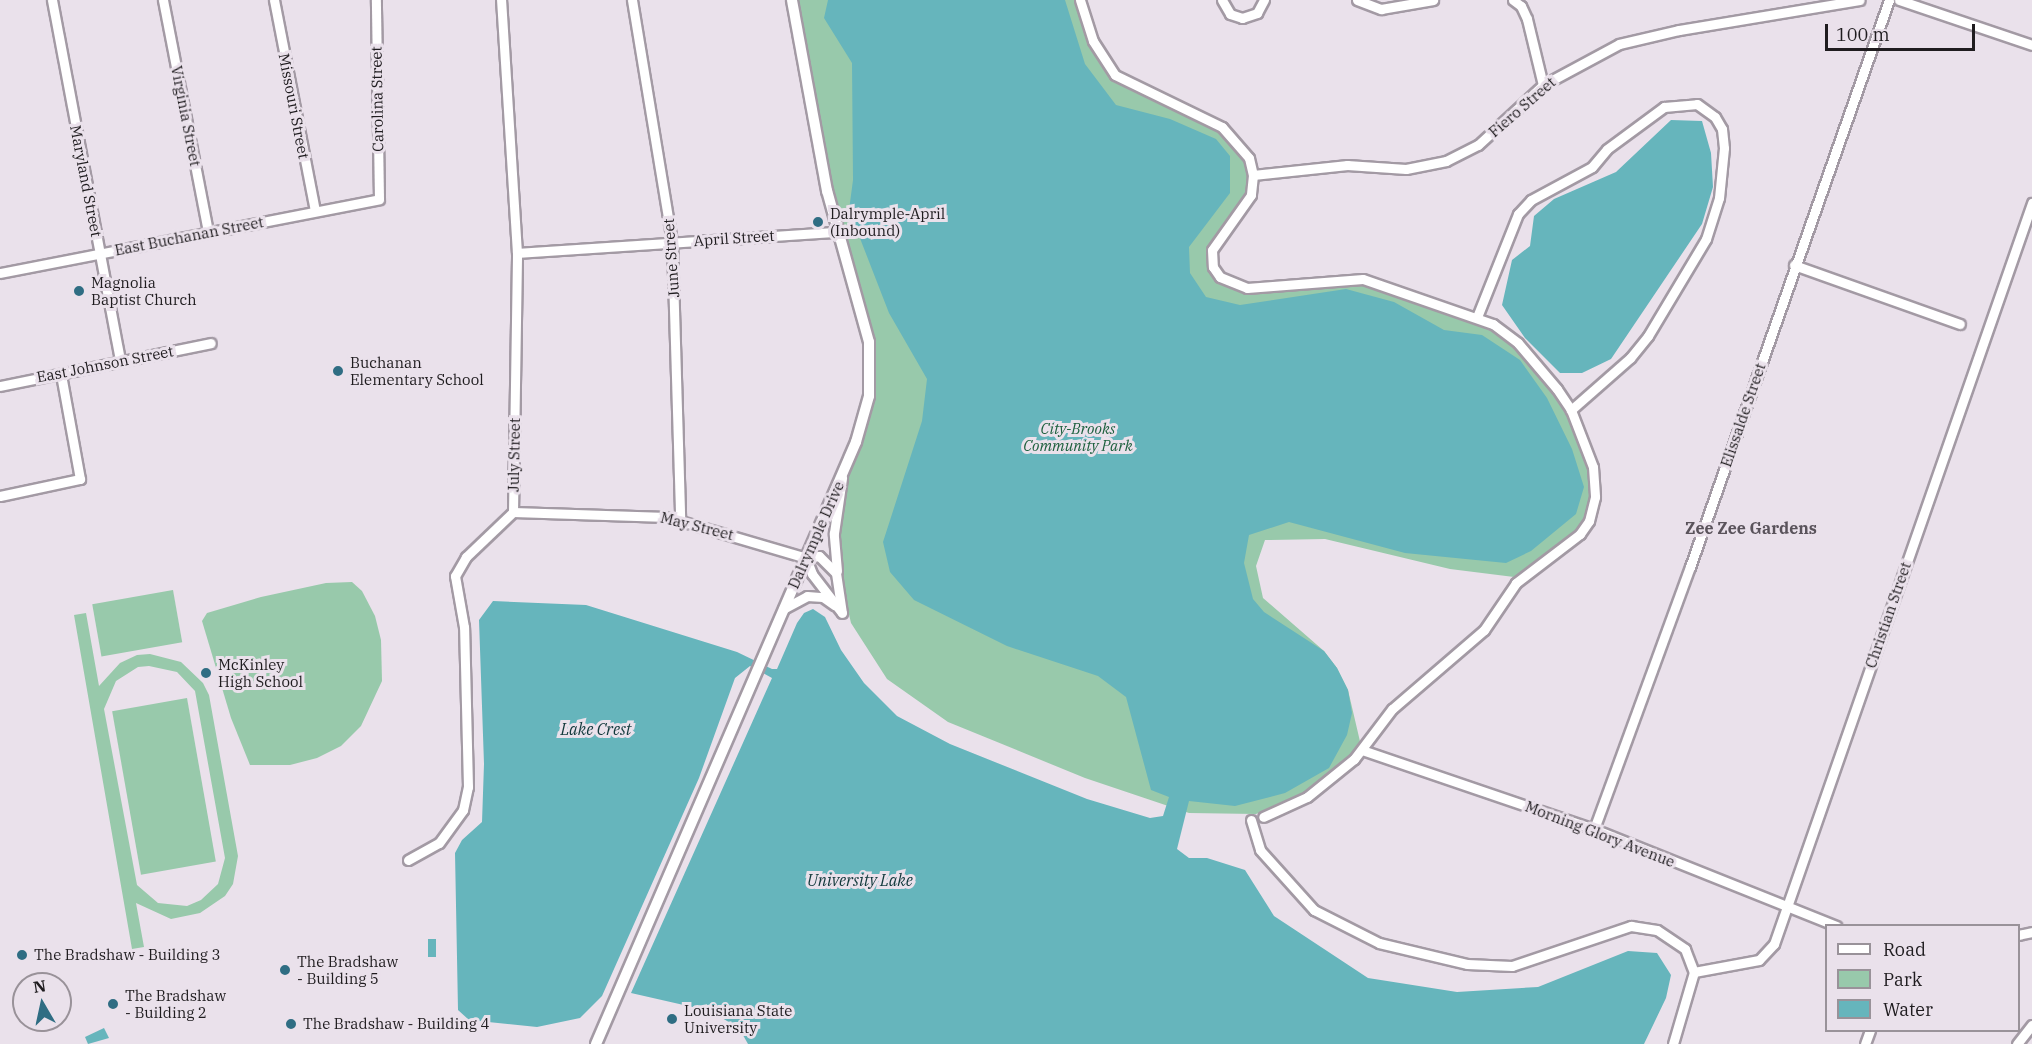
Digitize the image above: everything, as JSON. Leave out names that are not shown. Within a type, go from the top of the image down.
[{"type":"street","name":"Maryland Street","points":[[52,0],[120,361]]},
{"type":"street","name":"Virginia Street","points":[[163,0],[208,232]]},
{"type":"street","name":"Missouri Street","points":[[274,0],[315,211]]},
{"type":"street","name":"Carolina Street","points":[[376,0],[379,199]]},
{"type":"street","name":"July Street","points":[[408,860],[447,835],[465,804],[464,627],[455,576],[466,556],[513,512],[517,253],[501,0]]},
{"type":"street","name":"June Street","points":[[632,0],[672,243],[680,519]]},
{"type":"street","name":"Dalrymple Drive","points":[[596,1044],[843,475],[865,413],[871,363],[867,332],[841,231],[792,0]]},
{"type":"street","points":[[1080,0],[1093,41],[1115,75],[1222,127],[1244,151],[1253,175],[1246,205],[1212,250],[1213,267],[1225,281],[1247,288],[1342,278],[1363,279],[1477,317],[1506,333],[1557,389],[1571,410],[1596,479],[1595,497],[1585,527],[1516,583],[1484,630],[1392,709],[1362,750],[1307,797],[1263,817]]},
{"type":"street","points":[[1222,0],[1230,14],[1242,18],[1257,13],[1264,0]]},
{"type":"street","points":[[1357,0],[1381,9],[1433,0]]},
{"type":"street","points":[[1513,0],[1521,6],[1527,19],[1543,85]]},
{"type":"street","name":"Fiero Street","points":[[1253,175],[1347,165],[1406,169],[1446,161],[1478,145],[1543,85],[1601,52],[1645,36],[1860,0]]},
{"type":"street","name":"Elissalde Street","points":[[1594,829],[1690,567],[1888,0]]},
{"type":"street","points":[[1899,0],[2032,45]]},
{"type":"street","points":[[1477,317],[1518,214],[1531,200],[1592,167],[1607,149],[1664,107],[1697,104],[1715,117],[1722,129],[1723,158],[1719,198],[1706,239],[1648,336],[1630,358],[1571,410]]},
{"type":"street","name":"East Buchanan Street","points":[[0,273],[379,199]]},
{"type":"street","name":"Christian Street","points":[[1694,972],[1759,960],[1774,944],[2032,203]]},
{"type":"street","name":"April Street","points":[[517,253],[841,231]]},
{"type":"street","points":[[1794,265],[1960,324]]},
{"type":"street","name":"East Johnson Street","points":[[0,386],[211,343]]},
{"type":"street","points":[[0,496],[80,479],[61,374]]},
{"type":"street","points":[[783,609],[811,596],[823,597],[842,613],[834,533],[843,475]]},
{"type":"street","name":"May Street","points":[[513,512],[680,519],[806,558],[824,559],[838,580]]},
{"type":"street","points":[[806,558],[809,569],[837,608]]},
{"type":"street","name":"Morning Glory Avenue","points":[[1362,750],[1594,829],[1831,924]]},
{"type":"street","points":[[1251,820],[1260,850],[1314,910],[1379,943],[1467,964],[1512,966],[1631,926],[1657,930],[1685,949],[1694,972],[1673,1044]]},
{"type":"street","points":[[2017,1044],[2032,1024]]},
{"type":"green space","name":"City-Brooks Community Park","points":[[793,0],[1081,0],[1108,67],[1214,123],[1244,151],[1253,182],[1211,255],[1216,272],[1247,288],[1352,278],[1484,320],[1557,389],[1593,467],[1595,497],[1585,527],[1522,578],[1450,569],[1325,539],[1265,540],[1256,566],[1263,598],[1324,651],[1337,668],[1348,690],[1362,750],[1320,789],[1256,814],[1189,813],[1085,778],[948,722],[887,679],[851,623],[834,550],[843,475],[867,405],[871,363],[837,232]]},
{"type":"green space","points":[[352,582],[362,591],[375,616],[381,640],[382,681],[361,726],[341,746],[317,758],[290,765],[250,765],[231,718],[202,621],[207,613],[261,597],[326,583]]},
{"type":"green space","points":[[173,590],[182,642],[101,656],[92,604]]},
{"type":"green space","points":[[86,613],[99,686],[120,663],[137,655],[150,654],[181,662],[203,683],[209,695],[238,856],[233,884],[225,896],[200,913],[171,919],[136,903],[144,947],[132,949],[74,615]],"holes":[[[149,666],[177,672],[195,691],[225,858],[218,884],[201,900],[187,906],[158,903],[137,885],[104,709],[116,681],[138,667]]]},
{"type":"green space","points":[[187,698],[216,861],[141,875],[112,711]]},
{"type":"water","points":[[828,0],[1065,0],[1085,64],[1116,105],[1170,119],[1216,139],[1230,156],[1230,193],[1189,247],[1190,273],[1206,297],[1240,305],[1346,289],[1394,302],[1444,330],[1482,335],[1520,360],[1547,398],[1572,449],[1584,487],[1576,514],[1531,551],[1506,563],[1405,553],[1289,522],[1249,535],[1244,563],[1253,599],[1264,612],[1324,651],[1337,668],[1348,690],[1352,713],[1347,735],[1329,768],[1285,793],[1235,806],[1189,801],[1177,849],[1189,858],[1207,858],[1245,870],[1274,916],[1368,978],[1457,992],[1538,987],[1628,951],[1657,953],[1671,975],[1666,998],[1644,1044],[748,1044],[739,1028],[710,1011],[631,993],[772,678],[750,666],[735,678],[699,778],[602,996],[580,1018],[537,1027],[469,1020],[458,1010],[455,853],[462,840],[482,822],[484,764],[479,620],[493,601],[586,605],[737,652],[772,669],[777,669],[797,623],[804,613],[813,609],[825,617],[841,650],[864,683],[897,716],[950,744],[1087,799],[1150,818],[1163,816],[1169,797],[1151,790],[1126,697],[1098,676],[1007,646],[914,600],[890,572],[883,542],[922,421],[927,379],[889,313],[849,210],[853,180],[852,63],[824,18]]},
{"type":"water","points":[[1671,120],[1702,121],[1711,153],[1713,187],[1702,224],[1611,359],[1582,373],[1560,373],[1525,338],[1502,305],[1512,260],[1530,246],[1534,216],[1554,199],[1616,172]]},
{"type":"water","points":[[428,939],[436,939],[436,957],[428,957]]},
{"type":"water","points":[[104,1028],[109,1038],[88,1044],[85,1037]]},
{"type":"place","name":"Dalrymple-April (Inbound)","points":[[818,222]]},
{"type":"place","name":"Magnolia Baptist Church","points":[[79,291]]},
{"type":"place","name":"Buchanan Elementary School","points":[[338,371]]},
{"type":"place","name":"McKinley High School","points":[[206,673]]},
{"type":"place","name":"The Bradshaw - Building 3","points":[[22,955]]},
{"type":"place","name":"The Bradshaw - Building 5","points":[[285,970]]},
{"type":"place","name":"The Bradshaw - Building 2","points":[[113,1004]]},
{"type":"place","name":"Louisiana State University","points":[[672,1019]]},
{"type":"place","name":"The Bradshaw - Building 4","points":[[291,1024]]},
{"type":"district","name":"Zee Zee Gardens","points":[[1751,528]]},
{"type":"water label","name":"Lake Crest","points":[[596,729]]},
{"type":"water label","name":"University Lake","points":[[860,880]]}]
